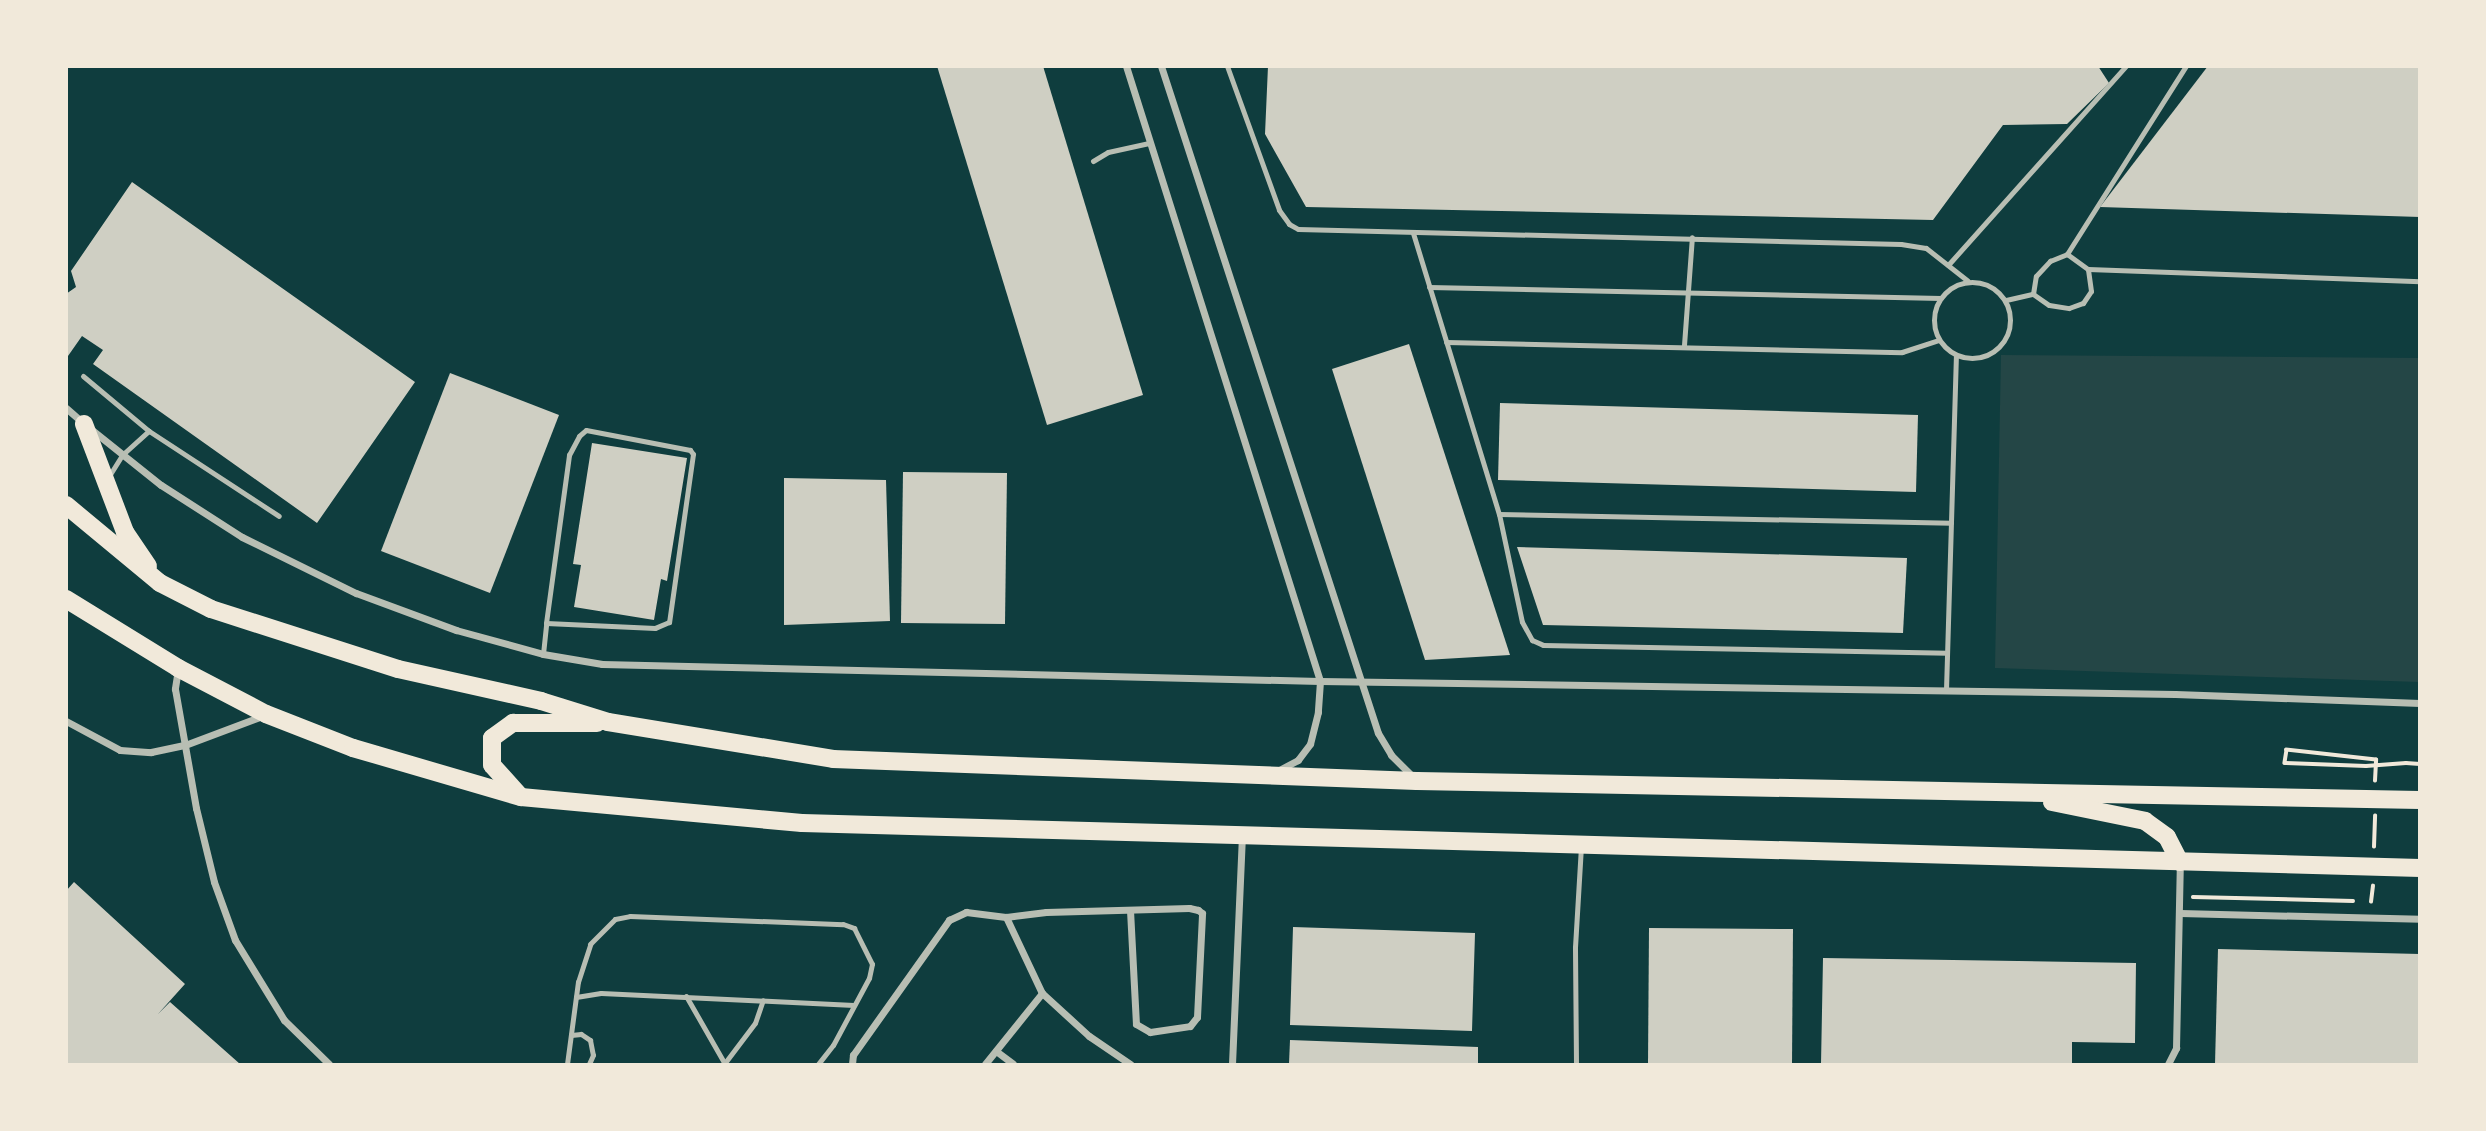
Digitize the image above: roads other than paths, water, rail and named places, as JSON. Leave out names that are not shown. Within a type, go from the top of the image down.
[{"type":"main road","points":[[84,424],[125,532],[160,583]]},
{"type":"main road","points":[[66,505],[160,583],[211,609],[398,669],[541,701],[608,722],[833,759],[1417,781],[2420,800]]},
{"type":"main road","points":[[66,599],[178,668],[266,715],[353,748],[521,797],[802,823],[2420,868]]},
{"type":"main road","points":[[521,797],[492,765],[492,738],[503,727],[513,723],[608,722]]},
{"type":"main road","points":[[1998,792],[2145,821],[2167,837],[2180,862]]},
{"type":"street","points":[[1126,66],[1320,681],[1318,712],[1310,744],[1298,760],[1273,774]]},
{"type":"street","points":[[1161,66],[1378,733],[1391,755],[1417,781]]},
{"type":"street","points":[[66,408],[161,485],[242,537],[356,593],[456,630],[543,654],[602,664],[1320,681],[1946,690],[2420,703]]},
{"type":"street","points":[[178,668],[175,689],[185,746],[214,882],[235,940],[284,1020],[328,1065]]},
{"type":"street","points":[[66,721],[120,750],[152,752],[185,746],[266,715]]},
{"type":"street","points":[[1231,1065],[1242,834]]},
{"type":"street","points":[[2168,1065],[2176,1048],[2180,862]]},
{"type":"street","points":[[852,1065],[853,1055],[949,920],[966,912],[1006,918],[1046,912],[1189,908],[1202,913],[1197,1017],[1191,1026],[1150,1032],[1136,1024],[1130,910]]},
{"type":"street","points":[[2180,912],[2420,919]]},
{"type":"street","points":[[1006,918],[1042,993],[1089,1036],[1130,1065]]},
{"type":"street","points":[[985,1065],[1042,993]]},
{"type":"street","points":[[996,1051],[1013,1065]]},
{"type":"lane","points":[[1227,66],[1279,211],[1289,224],[1308,231],[1692,237],[1901,244],[1926,248],[1968,281]]},
{"type":"lane","points":[[1948,265],[2126,66]]},
{"type":"lane","points":[[2033,294],[2036,275],[2050,261],[2067,254],[2186,66]]},
{"type":"lane","points":[[1093,161],[1108,152],[1149,143]]},
{"type":"lane","points":[[1413,233],[1499,514],[1522,622],[1532,640],[1543,645],[1947,653]]},
{"type":"lane","points":[[1684,345],[1692,237]]},
{"type":"lane","points":[[2067,254],[2088,269],[2420,281]]},
{"type":"lane","points":[[2006,300],[2033,294],[2049,305],[2069,308],[2083,303],[2091,291],[2088,269]]},
{"type":"lane","points":[[1968,281],[1990,285],[2006,300],[2011,321],[2009,331],[1997,349],[1978,358],[1956,355],[1939,340],[1934,318],[1941,298],[1958,284],[1968,281]]},
{"type":"lane","points":[[1429,287],[1941,298]]},
{"type":"lane","points":[[1446,342],[1684,345],[1902,352],[1939,340]]},
{"type":"lane","points":[[1946,690],[1956,355]]},
{"type":"lane","points":[[83,376],[149,431],[279,516]]},
{"type":"lane","points":[[543,654],[546,623],[569,455],[579,436],[586,430],[690,450],[693,454],[669,622],[655,628],[546,623]]},
{"type":"lane","points":[[105,481],[122,455],[149,431]]},
{"type":"lane","points":[[1499,514],[1951,523]]},
{"type":"lane","points":[[1576,1065],[1575,947],[1582,844]]},
{"type":"lane","points":[[567,1065],[576,997],[590,944],[615,919],[629,916],[843,924],[854,928],[872,964],[869,978],[818,1065]]},
{"type":"lane","points":[[576,997],[601,993],[854,1005]]},
{"type":"lane","points":[[685,996],[725,1064],[755,1023],[763,1000]]},
{"type":"lane","points":[[571,1035],[581,1034],[590,1040],[593,1055],[589,1065]]}]
